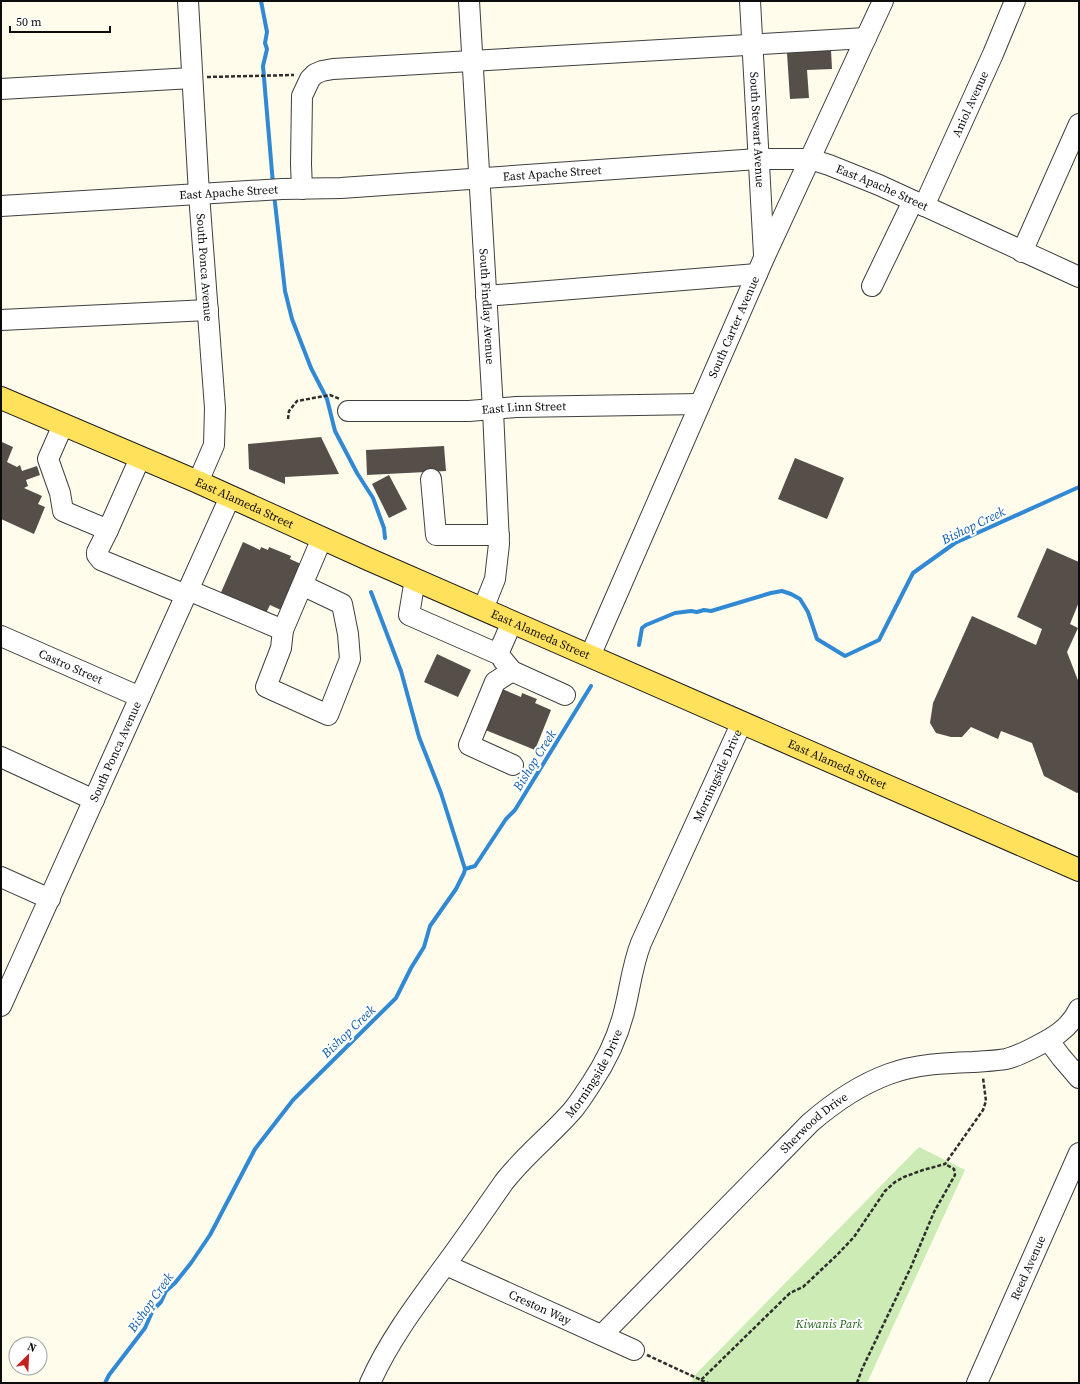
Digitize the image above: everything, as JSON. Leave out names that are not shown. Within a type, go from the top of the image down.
[{"type":"main road","name":"East Alameda Street","points":[[1,398],[198,482],[512,622],[1079,870]]},
{"type":"street","name":"South Ponca Avenue","points":[[188,1],[200,77],[199,194],[208,310],[222,423],[198,482]]},
{"type":"street","name":"South Findlay Avenue","points":[[469,1],[499,535],[496,579],[483,609]]},
{"type":"street","name":"South Stewart Avenue","points":[[750,1],[758,159],[760,266]]},
{"type":"street","name":"South Carter Avenue","points":[[590,656],[760,266],[882,1]]},
{"type":"street","name":"Aniol Avenue","points":[[872,286],[918,204],[993,54],[1015,1]]},
{"type":"street","points":[[302,189],[302,96],[310,79],[314,74],[322,71],[334,69],[866,38]]},
{"type":"street","points":[[1,89],[200,77]]},
{"type":"street","points":[[1022,252],[1079,124]]},
{"type":"street","name":"East Apache Street","points":[[1,206],[260,190],[341,188],[480,177],[758,159],[810,159],[844,170],[1079,278]]},
{"type":"street","points":[[486,296],[760,266]]},
{"type":"street","points":[[1,320],[208,310]]},
{"type":"street","name":"East Linn Street","points":[[348,411],[469,411],[516,408],[700,404]]},
{"type":"street","points":[[63,425],[48,459],[60,493],[63,511],[108,530]]},
{"type":"street","points":[[140,458],[108,530],[96,552],[101,560],[283,630]]},
{"type":"street","points":[[431,478],[436,535],[499,535]]},
{"type":"street","name":"South Ponca Avenue","points":[[2,1001],[50,899],[230,497]]},
{"type":"street","points":[[302,585],[342,604],[348,634],[350,659],[328,715],[266,687],[281,648],[283,630],[302,585],[322,538]]},
{"type":"street","points":[[415,579],[409,615],[498,654],[512,671],[565,695]]},
{"type":"street","points":[[498,654],[512,622]]},
{"type":"street","name":"Castro Street","points":[[1,636],[140,697]]},
{"type":"street","points":[[512,671],[495,682],[469,745],[513,765]]},
{"type":"street","name":"Morningside Drive","points":[[370,1383],[377,1368],[401,1329],[516,1166],[572,1112],[600,1069],[624,1012],[633,965],[640,943],[742,722]]},
{"type":"street","points":[[1,757],[94,800]]},
{"type":"street","points":[[1,877],[50,899]]},
{"type":"street","name":"Sherwood Drive","points":[[602,1335],[810,1123],[826,1109],[859,1088],[889,1074],[920,1066],[1012,1058],[1049,1040],[1066,1029],[1074,1019],[1079,1009]]},
{"type":"street","points":[[1049,1040],[1079,1078]]},
{"type":"street","name":"Reed Avenue","points":[[977,1383],[1079,1154]]},
{"type":"street","name":"Creston Way","points":[[446,1265],[634,1350]]},
{"type":"path","points":[[200,77],[270,75]]},
{"type":"path","points":[[288,419],[289,411],[296,401],[330,395]]},
{"type":"path","points":[[701,1380],[790,1293],[803,1287],[837,1255],[854,1237],[885,1191],[895,1182],[923,1170],[945,1164],[985,1105],[982,1061]]},
{"type":"path","points":[[858,1383],[862,1369],[911,1267],[934,1212],[955,1175],[954,1169],[945,1164]]},
{"type":"path","points":[[634,1350],[708,1383]]},
{"type":"green space","name":"Kiwanis Park","points":[[919,1147],[965,1170],[867,1383],[691,1383],[694,1376]]},
{"type":"building","points":[[831,50],[832,69],[807,70],[809,98],[790,99],[787,53]]},
{"type":"building","points":[[321,437],[339,474],[285,477],[285,484],[249,469],[248,444]]},
{"type":"building","points":[[2,442],[13,447],[7,462],[17,467],[20,465],[22,471],[37,466],[40,475],[26,480],[28,486],[24,488],[42,496],[38,504],[45,507],[34,534],[1,519]]},
{"type":"building","points":[[444,446],[446,471],[367,475],[366,450]]},
{"type":"building","points":[[795,458],[844,478],[827,519],[778,499]]},
{"type":"building","points":[[389,475],[407,509],[389,518],[372,484]]},
{"type":"building","points":[[243,542],[260,550],[261,547],[268,550],[269,547],[291,556],[290,559],[301,564],[281,610],[270,605],[264,617],[219,597]]},
{"type":"building","points":[[1047,548],[1079,562],[1079,602],[1070,624],[1078,628],[1067,652],[1079,683],[1079,792],[1077,793],[1044,776],[1032,743],[1001,731],[998,739],[971,727],[962,737],[951,737],[936,733],[930,723],[933,703],[972,616],[1036,645],[1042,629],[1017,617]]},
{"type":"building","points":[[437,654],[471,670],[458,697],[424,682]]},
{"type":"building","points":[[500,688],[521,697],[522,693],[537,699],[535,703],[551,710],[535,750],[483,729]]},
{"type":"waterway","points":[[261,1],[267,32],[265,43],[267,49],[263,66],[273,184]]},
{"type":"waterway","points":[[274,194],[285,291],[292,319],[311,368],[327,399],[335,431],[357,473],[373,498],[384,528],[385,538]]},
{"type":"waterway","name":"Bishop Creek","points":[[639,645],[642,628],[675,613],[691,611],[697,612],[704,610],[711,611],[782,591],[800,599],[808,612],[817,639],[845,656],[879,640],[913,573],[955,543],[1079,487]]},
{"type":"waterway","points":[[371,592],[401,671],[419,737],[441,793],[465,869]]},
{"type":"waterway","name":"Bishop Creek","points":[[465,869],[475,866],[506,819],[515,810],[591,686]]},
{"type":"waterway","name":"Bishop Creek","points":[[105,1383],[109,1375],[145,1328],[153,1310],[161,1302],[166,1291],[175,1283],[191,1263],[210,1235],[255,1149],[293,1100],[396,998],[411,968],[424,947],[430,926],[456,889],[465,869]]}]
